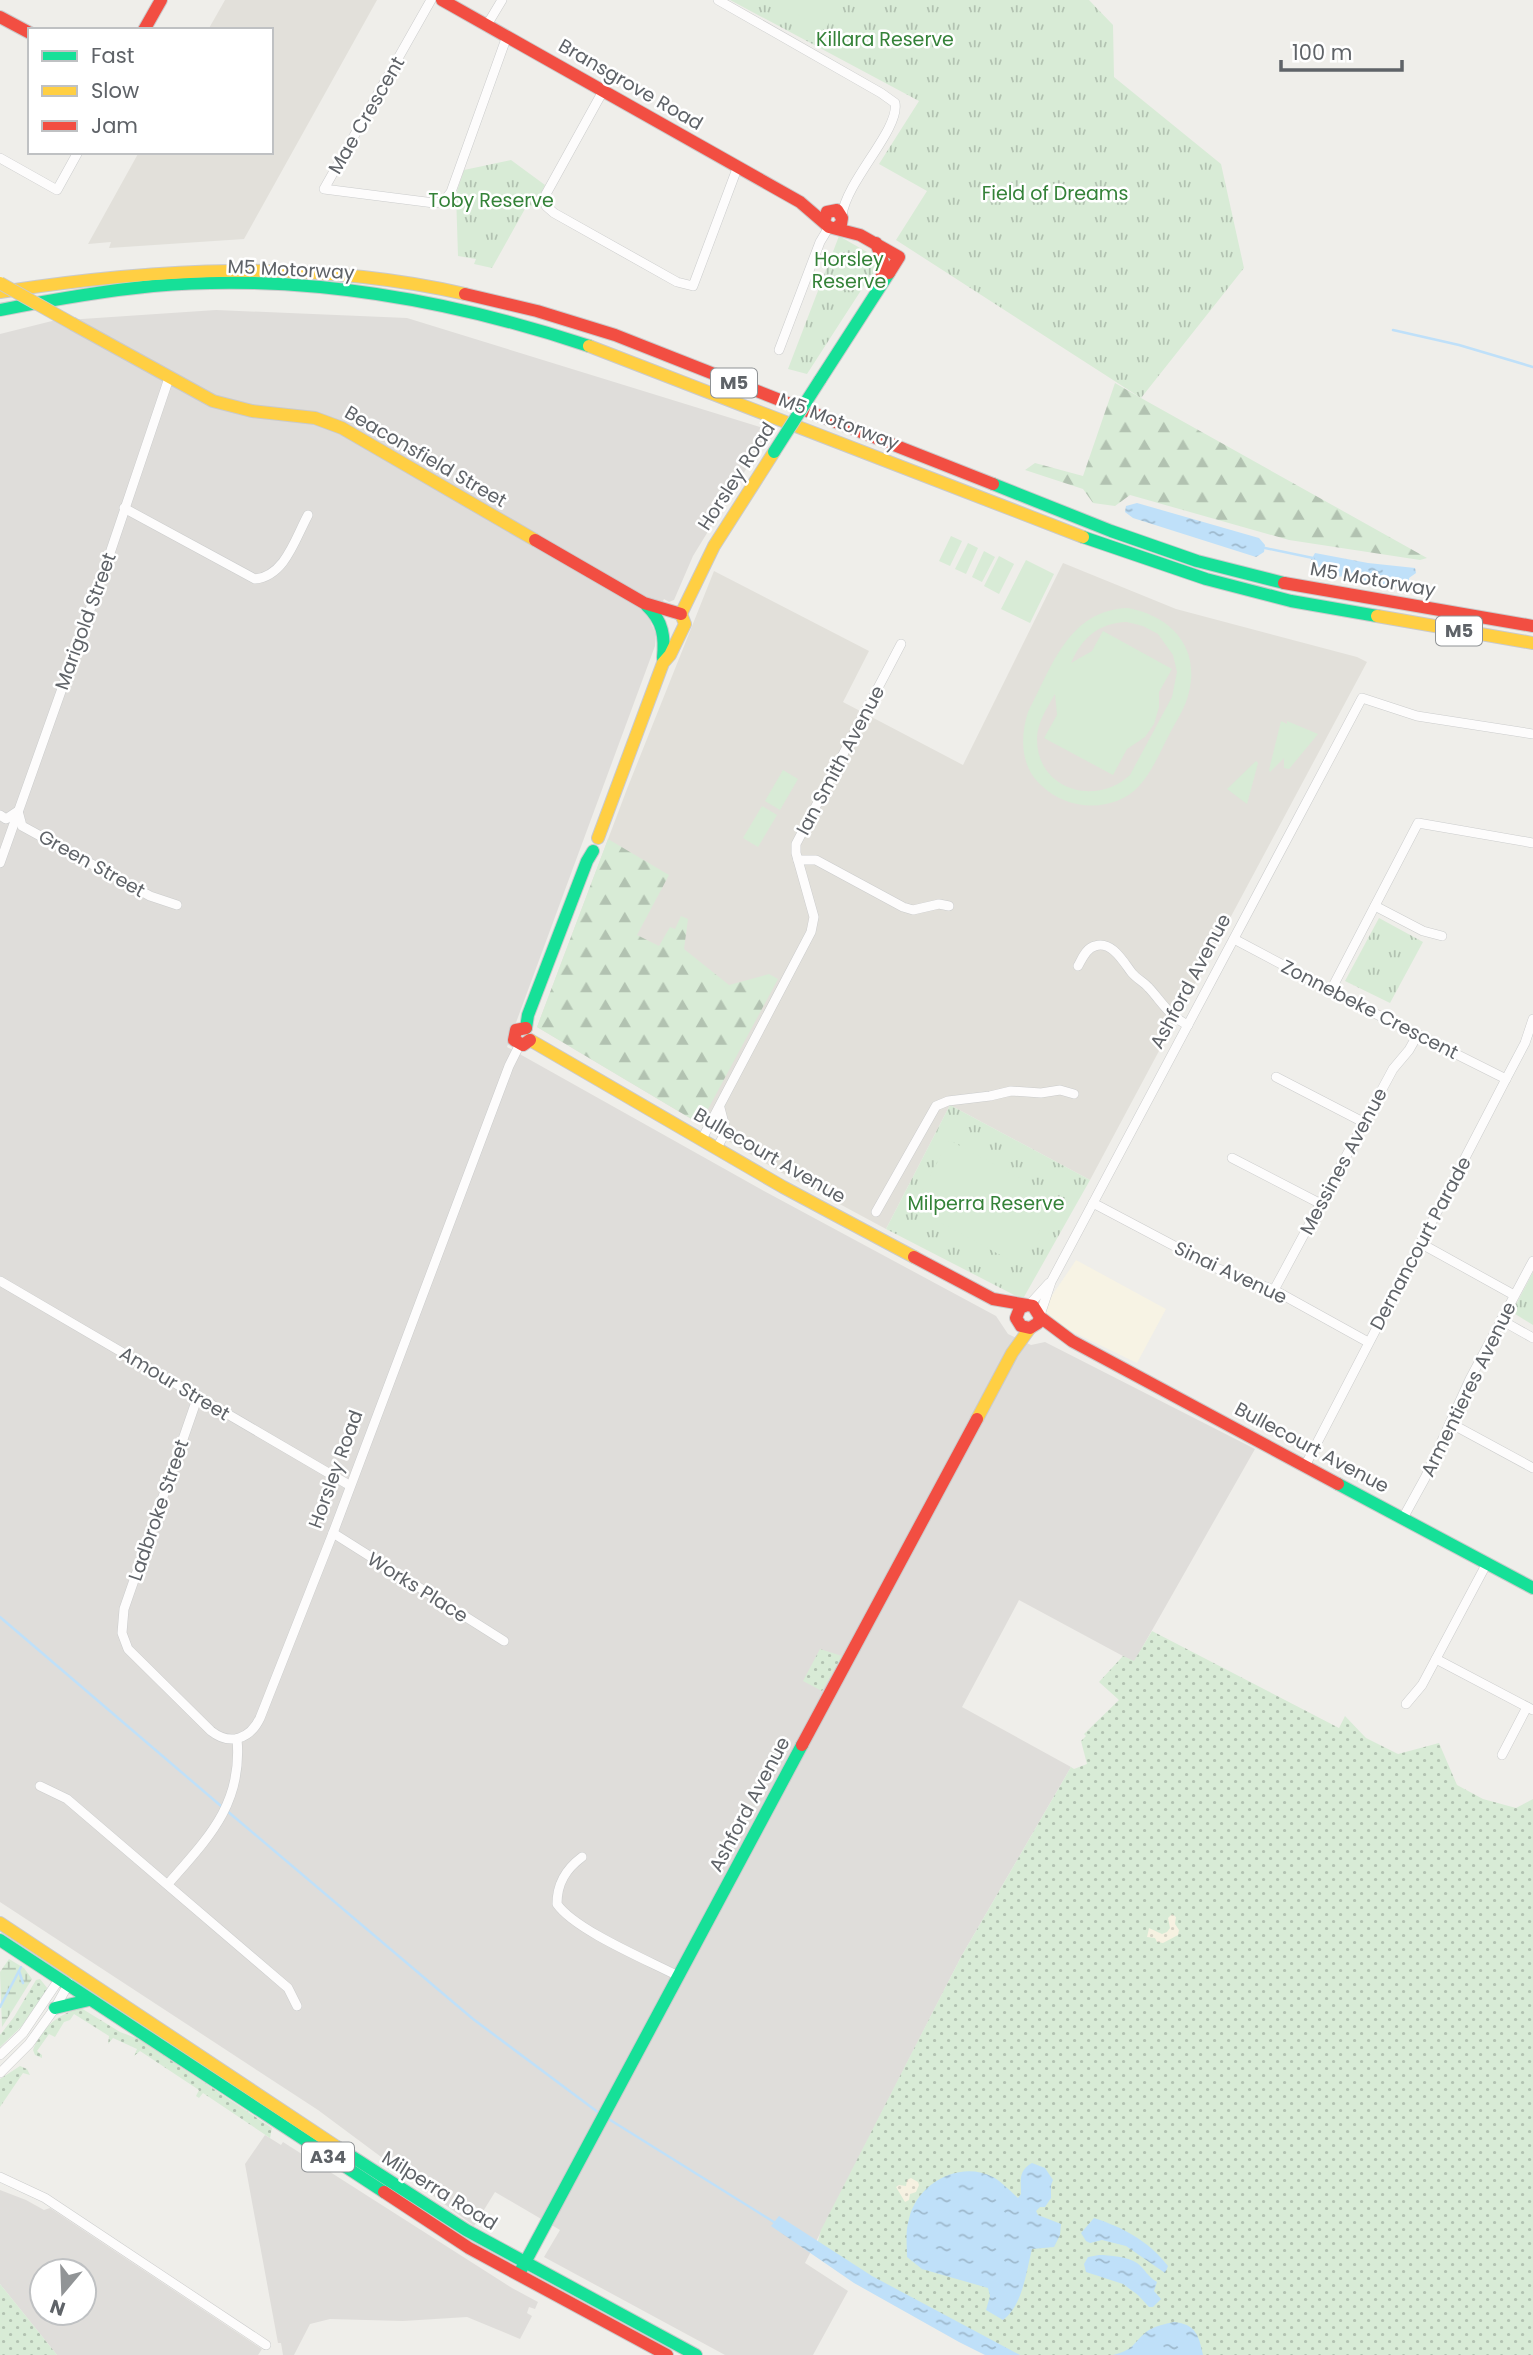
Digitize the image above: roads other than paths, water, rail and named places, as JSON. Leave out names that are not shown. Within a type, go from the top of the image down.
[{"type":"main road","points":[[145,28],[161,0]]},
{"type":"main road","name":"Bransgrove Road","points":[[442,0],[899,257]]},
{"type":"main road","points":[[0,17],[28,32]]},
{"type":"main road","points":[[876,243],[883,262],[880,286]]},
{"type":"main road","name":"Horsley Road","points":[[525,1038],[528,1015],[593,851],[589,842],[592,838],[598,838],[663,660],[668,660],[673,621],[714,545],[899,257]]},
{"type":"main road","name":"M5 Motorway","points":[[0,292],[106,275],[236,268],[367,276],[455,290],[542,312],[615,335],[1086,521],[1197,561],[1288,584],[1449,612],[1533,623]]},
{"type":"main road","name":"Beaconsfield Street","points":[[0,283],[197,394],[227,406],[315,418],[335,425],[673,621]]},
{"type":"main road","name":"M5 Motorway","points":[[0,310],[97,293],[226,284],[365,292],[494,316],[557,333],[607,351],[1079,536],[1206,579],[1291,601],[1533,643]]},
{"type":"main road","points":[[1385,618],[1533,650]]},
{"type":"main road","points":[[663,660],[664,634],[673,621]]},
{"type":"main road","name":"Bullecourt Avenue","points":[[525,1038],[793,1193],[993,1299],[1030,1322],[1072,1341],[1533,1588]]},
{"type":"main road","name":"Bullecourt Avenue","points":[[993,1299],[1028,1305]]},
{"type":"main road","points":[[1028,1305],[1037,1308],[1030,1322],[1020,1308],[1028,1305]]},
{"type":"main road","name":"Ashford Avenue","points":[[522,2268],[1030,1322]]},
{"type":"main road","name":"Milperra Road","points":[[0,1923],[522,2268],[667,2355]]},
{"type":"main road","name":"Milperra Road","points":[[0,1940],[469,2248],[522,2268],[689,2353]]},
{"type":"main road","points":[[55,2008],[89,2000]]},
{"type":"street","name":"Mae Crescent","points":[[431,0],[324,189],[434,203],[444,201],[451,192],[507,36]]},
{"type":"street","points":[[487,25],[502,0]]},
{"type":"street","points":[[710,0],[727,6]]},
{"type":"street","points":[[718,0],[895,103],[896,114],[893,121],[848,191],[820,242],[779,350]]},
{"type":"street","points":[[603,91],[544,198],[545,206],[677,282],[693,286],[738,166]]},
{"type":"street","points":[[0,158],[57,190],[77,154]]},
{"type":"street","name":"Marigold Street","points":[[0,863],[169,378]]},
{"type":"street","points":[[124,508],[255,579],[274,574],[308,515]]},
{"type":"street","name":"Ian Smith Avenue","points":[[702,1139],[811,932],[814,917],[796,844],[901,645]]},
{"type":"street","name":"Ashford Avenue","points":[[1030,1322],[1362,698],[1406,713],[1533,734]]},
{"type":"street","points":[[0,815],[6,819],[18,811]]},
{"type":"street","name":"Green Street","points":[[18,811],[22,826],[150,895],[177,905]]},
{"type":"street","points":[[1331,990],[1418,823],[1533,844]]},
{"type":"street","points":[[798,860],[816,860],[912,910],[939,904],[949,906]]},
{"type":"street","points":[[1376,906],[1423,931],[1442,936]]},
{"type":"street","name":"Zonnebeke Crescent","points":[[1234,939],[1506,1079]]},
{"type":"street","points":[[1078,966],[1092,947],[1107,947],[1120,956],[1132,973],[1146,984],[1176,1020],[1188,1025]]},
{"type":"street","name":"Dernancourt Parade","points":[[1305,1466],[1525,1043],[1533,1020]]},
{"type":"street","name":"Messines Avenue","points":[[1274,1290],[1363,1122],[1393,1069],[1418,1034]]},
{"type":"street","name":"Horsley Road","points":[[237,1739],[249,1734],[258,1723],[509,1066],[525,1038]]},
{"type":"street","points":[[1276,1077],[1363,1122]]},
{"type":"street","points":[[876,1212],[933,1110],[941,1103],[1016,1090],[1041,1093],[1060,1090],[1074,1094]]},
{"type":"street","name":"Ian Smith Avenue","points":[[717,1148],[726,1131],[720,1108]]},
{"type":"street","points":[[1232,1158],[1321,1204]]},
{"type":"street","name":"Sinai Avenue","points":[[1093,1203],[1216,1268],[1274,1290],[1368,1342]]},
{"type":"street","points":[[1420,1243],[1514,1296]]},
{"type":"street","name":"Armentieres Avenue","points":[[1403,1518],[1425,1478],[1470,1379],[1533,1261]]},
{"type":"street","name":"Amour Street","points":[[0,1281],[349,1485]]},
{"type":"street","name":"Ashford Avenue","points":[[1028,1305],[1051,1282]]},
{"type":"street","points":[[1502,1320],[1533,1338]]},
{"type":"street","name":"Ladbroke Street","points":[[198,1396],[121,1625],[128,1649],[151,1673],[214,1734],[222,1738],[237,1739]]},
{"type":"street","points":[[1450,1423],[1533,1468]]},
{"type":"street","name":"Works Place","points":[[332,1534],[504,1641]]},
{"type":"street","points":[[1406,1704],[1419,1691],[1488,1563]]},
{"type":"street","points":[[1436,1659],[1530,1709],[1502,1755]]},
{"type":"street","points":[[169,1884],[219,1822],[238,1773],[237,1739]]},
{"type":"street","points":[[40,1786],[67,1799],[169,1884],[288,1988],[297,2006]]},
{"type":"street","points":[[582,1857],[572,1864],[560,1884],[557,1904],[561,1910],[577,1924],[678,1976]]},
{"type":"street","points":[[0,2055],[23,2033],[71,1970]]},
{"type":"street","points":[[0,2073],[24,2050],[55,2008],[63,1983]]},
{"type":"street","points":[[0,2177],[45,2198],[266,2345]]},
{"type":"water","points":[[1137,503],[1259,538],[1265,545],[1264,552],[1256,557],[1133,518],[1125,512],[1126,506]]},
{"type":"water","points":[[1315,553],[1415,568],[1416,573],[1403,588],[1316,572],[1310,562]]},
{"type":"water","points":[[1032,2163],[1045,2168],[1053,2180],[1051,2198],[1045,2207],[1036,2211],[1038,2215],[1061,2224],[1060,2235],[1054,2247],[1032,2249],[1019,2297],[1010,2314],[1003,2320],[986,2310],[990,2296],[988,2288],[922,2269],[907,2257],[908,2224],[921,2195],[930,2185],[942,2178],[954,2173],[980,2172],[997,2179],[1018,2198],[1021,2194],[1022,2173]]},
{"type":"water","points":[[779,2216],[872,2276],[1020,2355],[985,2355],[854,2283],[771,2226]]},
{"type":"water","points":[[1094,2218],[1144,2242],[1168,2266],[1165,2273],[1126,2246],[1102,2240],[1090,2243],[1086,2241],[1081,2233]]},
{"type":"water","points":[[1099,2255],[1124,2258],[1137,2263],[1157,2282],[1154,2291],[1161,2299],[1153,2307],[1149,2307],[1123,2284],[1086,2272],[1084,2264],[1088,2257]]},
{"type":"water","points":[[1174,2322],[1192,2328],[1200,2342],[1203,2355],[1113,2355],[1129,2349],[1149,2330]]},
{"type":"waterway","points":[[1393,330],[1459,345],[1533,367]]},
{"type":"waterway","points":[[1265,548],[1313,558]]},
{"type":"waterway","points":[[0,1617],[221,1806]]},
{"type":"waterway","points":[[226,1810],[473,2019],[599,2113]]},
{"type":"waterway","points":[[0,2007],[21,1967]]},
{"type":"waterway","points":[[19,1971],[23,1983]]},
{"type":"waterway","points":[[607,2118],[777,2224]]},
{"type":"park label","name":"Killara Reserve","points":[[885,39]]},
{"type":"park label","name":"Field of Dreams","points":[[1055,193]]},
{"type":"park label","name":"Toby Reserve","points":[[491,200]]},
{"type":"park label","name":"Horsley Reserve","points":[[849,270]]},
{"type":"park label","name":"Milperra Reserve","points":[[986,1203]]}]
